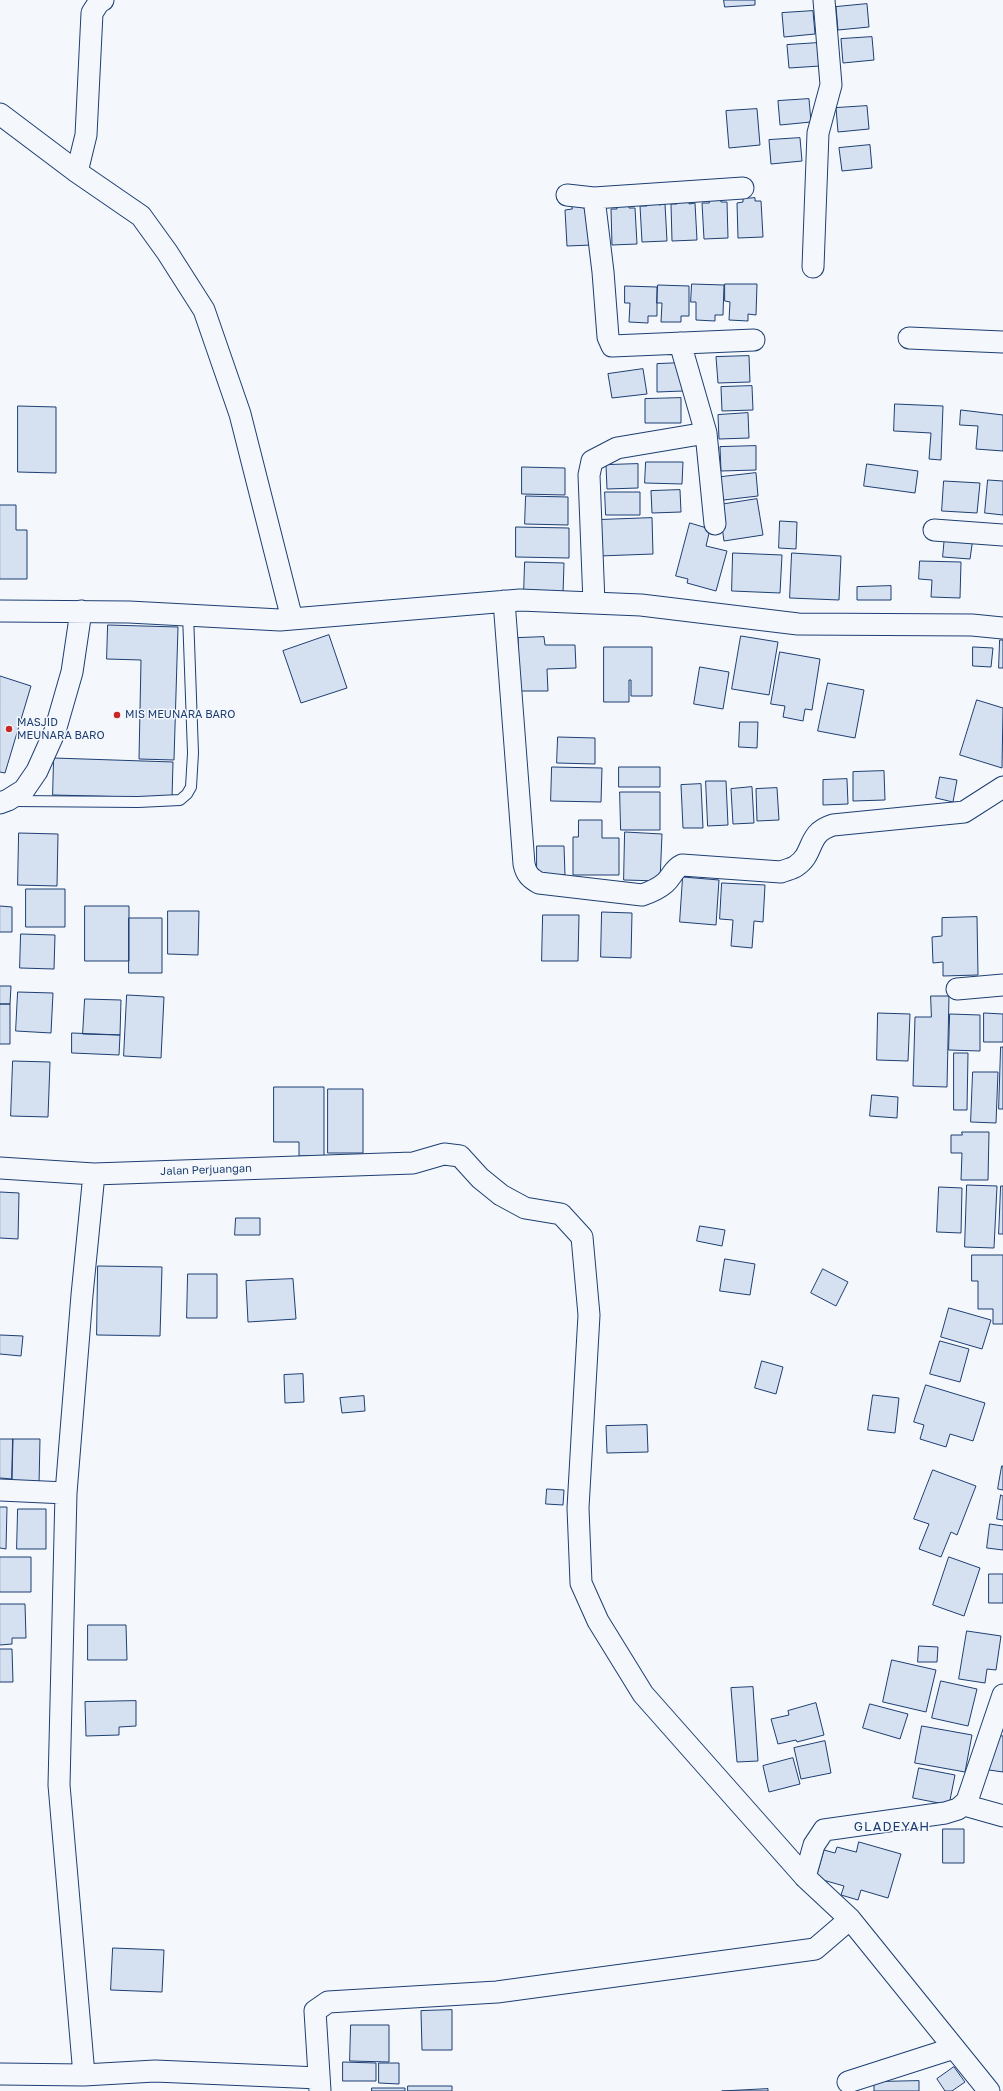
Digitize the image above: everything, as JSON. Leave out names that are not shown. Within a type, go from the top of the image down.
[{"type":"street","points":[[77,172],[86,135],[92,13],[99,2],[103,0]]},
{"type":"street","points":[[813,267],[818,133],[831,84],[824,0]]},
{"type":"street","points":[[0,114],[77,172],[141,216],[167,252],[204,310],[240,414],[286,620]]},
{"type":"street","points":[[567,195],[594,198],[743,188]]},
{"type":"street","points":[[594,198],[602,264],[608,337],[612,346],[754,340]]},
{"type":"street","points":[[909,338],[1003,342]]},
{"type":"street","points":[[680,343],[706,433],[715,524]]},
{"type":"street","points":[[594,603],[589,475],[592,461],[617,448],[706,433]]},
{"type":"street","points":[[934,530],[1003,535]]},
{"type":"street","points":[[504,601],[524,864],[526,872],[531,879],[539,883],[642,895],[656,890],[666,883],[676,867],[682,865],[780,872],[795,867],[804,859],[816,833],[833,824],[964,812],[1003,787]]},
{"type":"street","points":[[0,611],[81,611],[188,614],[286,620],[504,601],[641,605],[798,624],[972,625],[1003,628]]},
{"type":"street","points":[[4,802],[24,790],[37,771],[55,731],[72,672],[81,611]]},
{"type":"street","points":[[957,989],[1003,985]]},
{"type":"street","name":"Jalan Perjuangan","points":[[0,1168],[94,1174],[413,1163],[444,1154],[460,1156],[480,1178],[501,1195],[525,1208],[561,1214],[582,1237],[589,1315],[578,1508],[581,1583],[598,1622],[643,1694],[805,1877]]},
{"type":"street","points":[[84,2075],[59,1785],[66,1494],[81,1303],[94,1174]]},
{"type":"street","points":[[0,1490],[66,1494]]},
{"type":"street","points":[[989,2091],[847,1921],[805,1877],[814,1845],[824,1830],[931,1816],[958,1809],[964,1805],[967,1801],[1003,1695]]},
{"type":"street","points":[[964,1805],[1003,1816]]},
{"type":"street","points":[[0,2074],[84,2075],[155,2071],[320,2084],[315,2011],[328,2002],[496,1992],[815,1949],[847,1921]]},
{"type":"street","points":[[848,2082],[954,2048]]},
{"type":"lane","points":[[4,802],[138,802],[180,800],[187,794],[191,787],[193,754],[188,614]]},
{"type":"building","points":[[724,0],[755,0],[755,5],[725,7]]},
{"type":"building","points":[[867,4],[869,27],[838,30],[836,7]]},
{"type":"building","points":[[813,11],[815,34],[784,37],[782,13]]},
{"type":"building","points":[[872,37],[874,60],[843,63],[841,39]]},
{"type":"building","points":[[818,43],[820,66],[789,68],[787,45]]},
{"type":"building","points":[[809,99],[811,122],[780,125],[778,101]]},
{"type":"building","points":[[867,106],[869,129],[838,132],[836,108]]},
{"type":"building","points":[[757,109],[760,145],[729,148],[726,111]]},
{"type":"building","points":[[800,138],[802,161],[771,164],[769,140]]},
{"type":"building","points":[[870,145],[872,168],[842,171],[839,148]]},
{"type":"building","points":[[755,198],[755,201],[761,201],[763,237],[738,238],[737,203],[743,202],[743,199]]},
{"type":"building","points":[[709,199],[720,199],[721,202],[727,202],[728,238],[704,239],[702,203],[709,203]]},
{"type":"building","points":[[689,200],[689,204],[695,203],[697,240],[672,241],[671,204],[677,204],[677,201]]},
{"type":"building","points":[[659,201],[659,205],[665,204],[667,241],[642,242],[640,206],[647,206],[647,202]]},
{"type":"building","points":[[629,204],[629,208],[635,208],[637,244],[612,245],[611,209],[617,209],[617,205]]},
{"type":"building","points":[[572,206],[584,206],[584,209],[590,209],[592,245],[567,246],[565,210],[572,209]]},
{"type":"building","points":[[692,284],[724,285],[723,315],[715,315],[715,321],[696,320],[696,302],[691,302]]},
{"type":"building","points":[[725,284],[757,284],[756,315],[748,314],[748,321],[729,320],[730,302],[725,301]]},
{"type":"building","points":[[658,285],[689,286],[689,316],[681,316],[681,322],[661,322],[662,303],[657,303]]},
{"type":"building","points":[[625,286],[657,287],[657,316],[648,316],[648,323],[629,322],[630,303],[625,303]]},
{"type":"building","points":[[749,356],[750,382],[718,383],[716,357]]},
{"type":"building","points":[[682,363],[683,391],[657,392],[657,364]]},
{"type":"building","points":[[643,369],[647,394],[612,398],[608,374]]},
{"type":"building","points":[[752,386],[753,410],[722,411],[721,387]]},
{"type":"building","points":[[681,398],[681,423],[645,423],[645,399]]},
{"type":"building","points":[[895,404],[943,406],[941,460],[929,459],[931,433],[894,431]]},
{"type":"building","points":[[18,406],[56,407],[56,473],[18,472]]},
{"type":"building","points":[[961,410],[1003,415],[1003,451],[976,449],[978,426],[960,425]]},
{"type":"building","points":[[748,413],[749,438],[719,439],[718,415]]},
{"type":"building","points":[[756,446],[756,470],[721,471],[720,447]]},
{"type":"building","points":[[646,462],[683,462],[682,484],[645,483]]},
{"type":"building","points":[[638,464],[638,488],[607,489],[606,465]]},
{"type":"building","points":[[867,464],[918,471],[915,493],[864,486]]},
{"type":"building","points":[[522,467],[565,468],[565,495],[522,494]]},
{"type":"building","points":[[756,473],[758,496],[715,501],[713,478]]},
{"type":"building","points":[[988,480],[1003,481],[1003,515],[985,513]]},
{"type":"building","points":[[944,481],[980,483],[977,513],[942,511]]},
{"type":"building","points":[[680,490],[681,512],[652,513],[651,491]]},
{"type":"building","points":[[605,492],[640,492],[640,515],[606,515]]},
{"type":"building","points":[[526,496],[568,497],[568,525],[525,524]]},
{"type":"building","points":[[757,499],[763,535],[724,541],[719,505]]},
{"type":"building","points":[[0,505],[16,505],[16,530],[27,530],[27,579],[0,579]]},
{"type":"building","points":[[652,518],[653,554],[599,556],[598,520]]},
{"type":"building","points":[[780,521],[797,522],[796,549],[779,548]]},
{"type":"building","points":[[690,523],[710,529],[706,546],[727,551],[716,591],[687,583],[688,579],[676,576]]},
{"type":"building","points":[[516,527],[569,528],[569,558],[516,557]]},
{"type":"building","points":[[945,535],[973,538],[970,559],[943,557]]},
{"type":"building","points":[[733,553],[782,555],[780,593],[732,591]]},
{"type":"building","points":[[792,553],[841,556],[839,600],[790,598]]},
{"type":"building","points":[[920,561],[961,562],[960,598],[931,597],[932,580],[919,579]]},
{"type":"building","points":[[525,562],[564,563],[563,594],[524,593]]},
{"type":"building","points":[[891,586],[891,600],[857,600],[857,587]]},
{"type":"building","points":[[108,625],[178,627],[174,760],[139,759],[141,660],[107,659]]},
{"type":"building","points":[[329,635],[347,688],[301,703],[283,651]]},
{"type":"building","points":[[741,636],[778,642],[769,695],[732,689]]},
{"type":"building","points":[[544,637],[545,645],[575,645],[576,668],[547,669],[548,691],[519,691],[518,638]]},
{"type":"building","points":[[1000,640],[1003,640],[1003,668],[999,668]]},
{"type":"building","points":[[604,647],[652,647],[652,696],[631,696],[631,680],[629,680],[629,702],[604,702]]},
{"type":"building","points":[[973,647],[993,648],[991,667],[973,666]]},
{"type":"building","points":[[780,652],[820,659],[812,710],[805,709],[803,721],[783,717],[785,706],[771,704]]},
{"type":"building","points":[[700,667],[729,672],[723,709],[694,704]]},
{"type":"building","name":"MASJID MEUNARA BARO","points":[[0,676],[31,686],[5,773],[0,772]]},
{"type":"building","points":[[828,683],[864,690],[855,738],[818,731]]},
{"type":"building","points":[[977,700],[1003,708],[1002,768],[960,755]]},
{"type":"building","points":[[740,722],[758,722],[757,748],[739,747]]},
{"type":"building","points":[[558,737],[595,738],[595,764],[557,763]]},
{"type":"building","points":[[54,758],[173,762],[172,798],[53,795]]},
{"type":"building","points":[[552,767],[602,768],[601,802],[551,801]]},
{"type":"building","points":[[619,767],[660,767],[660,787],[619,787]]},
{"type":"building","points":[[884,771],[885,800],[853,801],[853,772]]},
{"type":"building","points":[[940,777],[957,780],[953,802],[936,798]]},
{"type":"building","points":[[847,779],[848,804],[823,805],[823,780]]},
{"type":"building","points":[[706,781],[726,781],[728,825],[708,826]]},
{"type":"building","points":[[701,784],[703,828],[683,828],[681,785]]},
{"type":"building","points":[[752,787],[754,823],[733,824],[731,789]]},
{"type":"building","points":[[777,788],[779,820],[757,821],[756,789]]},
{"type":"building","points":[[620,792],[660,792],[660,830],[621,830]]},
{"type":"building","points":[[579,820],[602,820],[602,838],[619,838],[619,875],[573,875],[573,837],[578,837]]},
{"type":"building","points":[[625,832],[662,834],[660,881],[624,880]]},
{"type":"building","points":[[19,833],[58,834],[57,886],[18,885]]},
{"type":"building","points":[[537,846],[564,846],[565,875],[537,875]]},
{"type":"building","points":[[683,877],[719,880],[716,925],[680,922]]},
{"type":"building","points":[[722,883],[765,885],[763,922],[754,921],[752,948],[731,946],[733,920],[720,919]]},
{"type":"building","points":[[26,889],[65,889],[65,927],[26,927]]},
{"type":"building","points":[[0,906],[12,907],[12,932],[0,932]]},
{"type":"building","points":[[85,906],[129,906],[129,961],[85,961]]},
{"type":"building","points":[[168,911],[199,911],[198,955],[168,954]]},
{"type":"building","points":[[602,912],[632,913],[631,958],[601,957]]},
{"type":"building","points":[[543,915],[579,915],[578,961],[542,961]]},
{"type":"building","points":[[977,917],[978,975],[943,976],[943,962],[933,963],[932,937],[942,936],[942,918]]},
{"type":"building","points":[[129,918],[162,918],[162,973],[129,973]]},
{"type":"building","points":[[21,934],[55,935],[54,969],[20,968]]},
{"type":"building","points":[[0,986],[11,986],[10,1004],[0,1004]]},
{"type":"building","points":[[18,992],[53,993],[51,1033],[16,1031]]},
{"type":"building","points":[[127,995],[164,997],[161,1058],[124,1056]]},
{"type":"building","points":[[931,996],[949,996],[947,1087],[913,1086],[915,1017],[931,1017]]},
{"type":"building","points":[[85,999],[121,1000],[120,1035],[83,1034]]},
{"type":"building","points":[[0,1004],[10,1004],[10,1044],[0,1044]]},
{"type":"building","points":[[878,1013],[910,1014],[908,1061],[877,1060]]},
{"type":"building","points":[[984,1013],[1003,1014],[1003,1042],[984,1042]]},
{"type":"building","points":[[950,1014],[980,1015],[980,1051],[949,1050]]},
{"type":"building","points":[[72,1033],[120,1035],[119,1055],[72,1053]]},
{"type":"building","points":[[1001,1047],[1003,1047],[1003,1109],[999,1109]]},
{"type":"building","points":[[954,1053],[968,1053],[967,1110],[954,1110]]},
{"type":"building","points":[[13,1061],[50,1062],[48,1117],[11,1116]]},
{"type":"building","points":[[973,1072],[998,1072],[996,1123],[971,1122]]},
{"type":"building","points":[[274,1087],[324,1087],[324,1156],[299,1156],[299,1142],[274,1142]]},
{"type":"building","points":[[328,1089],[363,1089],[363,1153],[328,1153]]},
{"type":"building","points":[[872,1095],[898,1097],[897,1118],[870,1116]]},
{"type":"building","points":[[962,1132],[989,1132],[988,1180],[961,1180],[962,1153],[951,1153],[951,1135],[962,1135]]},
{"type":"building","points":[[967,1185],[997,1186],[994,1248],[965,1247]]},
{"type":"building","points":[[1001,1186],[1003,1186],[1003,1234],[999,1234]]},
{"type":"building","points":[[939,1187],[962,1188],[961,1233],[937,1232]]},
{"type":"building","points":[[0,1192],[19,1193],[18,1239],[0,1238]]},
{"type":"building","points":[[236,1218],[260,1218],[260,1235],[235,1235]]},
{"type":"building","points":[[700,1226],[725,1230],[722,1246],[697,1241]]},
{"type":"building","points":[[972,1255],[1003,1255],[1003,1324],[993,1324],[993,1309],[978,1309],[978,1281],[972,1281]]},
{"type":"building","points":[[725,1259],[755,1264],[750,1295],[720,1291]]},
{"type":"building","points":[[98,1266],[162,1267],[160,1336],[97,1335]]},
{"type":"building","points":[[823,1269],[848,1282],[836,1306],[811,1293]]},
{"type":"building","points":[[188,1274],[217,1274],[217,1318],[187,1318]]},
{"type":"building","points":[[293,1279],[296,1319],[248,1322],[246,1281]]},
{"type":"building","points":[[949,1308],[991,1320],[982,1349],[941,1337]]},
{"type":"building","points":[[0,1335],[23,1336],[21,1356],[0,1354]]},
{"type":"building","points":[[940,1341],[969,1349],[960,1382],[930,1374]]},
{"type":"building","points":[[762,1361],[783,1367],[776,1394],[755,1388]]},
{"type":"building","points":[[303,1374],[304,1402],[285,1403],[284,1375]]},
{"type":"building","points":[[926,1385],[985,1403],[973,1441],[950,1434],[946,1447],[920,1439],[924,1425],[914,1422]]},
{"type":"building","points":[[873,1395],[899,1398],[895,1433],[868,1430]]},
{"type":"building","points":[[364,1396],[365,1411],[342,1413],[340,1398]]},
{"type":"building","points":[[647,1425],[648,1452],[607,1453],[606,1426]]},
{"type":"building","points":[[0,1439],[13,1439],[12,1479],[0,1478]]},
{"type":"building","points":[[13,1439],[40,1439],[39,1485],[12,1484]]},
{"type":"building","points":[[1003,1466],[1003,1490],[998,1489]]},
{"type":"building","points":[[933,1470],[976,1486],[957,1535],[951,1532],[941,1557],[919,1549],[929,1524],[914,1519]]},
{"type":"building","points":[[547,1489],[564,1490],[563,1505],[546,1504]]},
{"type":"building","points":[[1001,1495],[1003,1496],[1003,1520],[997,1519]]},
{"type":"building","points":[[0,1507],[7,1507],[6,1549],[0,1548]]},
{"type":"building","points":[[18,1509],[46,1509],[46,1549],[17,1549]]},
{"type":"building","points":[[990,1524],[1003,1526],[1003,1550],[987,1548]]},
{"type":"building","points":[[0,1557],[31,1557],[31,1592],[0,1592]]},
{"type":"building","points":[[949,1557],[980,1568],[964,1616],[933,1605]]},
{"type":"building","points":[[989,1574],[1003,1574],[1003,1603],[989,1603]]},
{"type":"building","points":[[0,1604],[25,1604],[26,1638],[12,1638],[12,1644],[0,1645]]},
{"type":"building","points":[[88,1625],[126,1625],[127,1660],[88,1660]]},
{"type":"building","points":[[967,1631],[1001,1636],[996,1670],[987,1669],[985,1683],[959,1679]]},
{"type":"building","points":[[919,1646],[938,1647],[937,1662],[918,1662]]},
{"type":"building","points":[[0,1649],[12,1649],[13,1682],[0,1682]]},
{"type":"building","points":[[892,1660],[936,1670],[926,1712],[883,1702]]},
{"type":"building","points":[[941,1681],[977,1689],[968,1726],[932,1718]]},
{"type":"building","points":[[753,1687],[758,1761],[737,1762],[731,1688]]},
{"type":"building","points":[[136,1701],[136,1726],[119,1727],[119,1735],[86,1736],[85,1702]]},
{"type":"building","points":[[816,1703],[824,1735],[797,1742],[796,1740],[778,1744],[771,1719],[789,1715],[788,1711]]},
{"type":"building","points":[[870,1704],[908,1714],[900,1739],[863,1728]]},
{"type":"building","points":[[922,1726],[972,1735],[965,1772],[915,1763]]},
{"type":"building","points":[[995,1735],[1003,1736],[1003,1772],[989,1770]]},
{"type":"building","points":[[825,1741],[831,1773],[801,1779],[794,1748]]},
{"type":"building","points":[[793,1758],[800,1784],[769,1792],[763,1766]]},
{"type":"building","points":[[919,1768],[955,1775],[949,1805],[913,1798]]},
{"type":"building","points":[[943,1829],[964,1829],[964,1863],[943,1863]]},
{"type":"building","points":[[859,1842],[901,1854],[888,1898],[861,1890],[858,1900],[841,1895],[844,1886],[816,1878],[824,1850],[835,1853],[837,1847],[856,1852]]},
{"type":"building","points":[[113,1948],[164,1950],[162,1992],[111,1990]]},
{"type":"building","points":[[452,2010],[452,2050],[422,2050],[421,2011]]},
{"type":"building","points":[[351,2025],[389,2025],[389,2062],[350,2061]]},
{"type":"building","points":[[343,2062],[376,2063],[376,2081],[343,2081]]},
{"type":"building","points":[[379,2063],[399,2063],[399,2084],[379,2083]]},
{"type":"building","points":[[954,2067],[965,2082],[952,2091],[945,2091],[937,2079]]},
{"type":"building","points":[[919,2081],[919,2091],[874,2091],[874,2082]]},
{"type":"building","points":[[408,2086],[452,2086],[452,2091],[408,2091]]},
{"type":"building","points":[[372,2088],[405,2088],[405,2091],[372,2091]]},
{"type":"building","points":[[768,2089],[768,2091],[722,2091]]},
{"type":"place","name":"MIS MEUNARA BARO","points":[[117,715]]},
{"type":"place","name":"MASJID MEUNARA BARO","points":[[9,729]]},
{"type":"district","name":"GLADEYAH","points":[[892,1827]]}]
